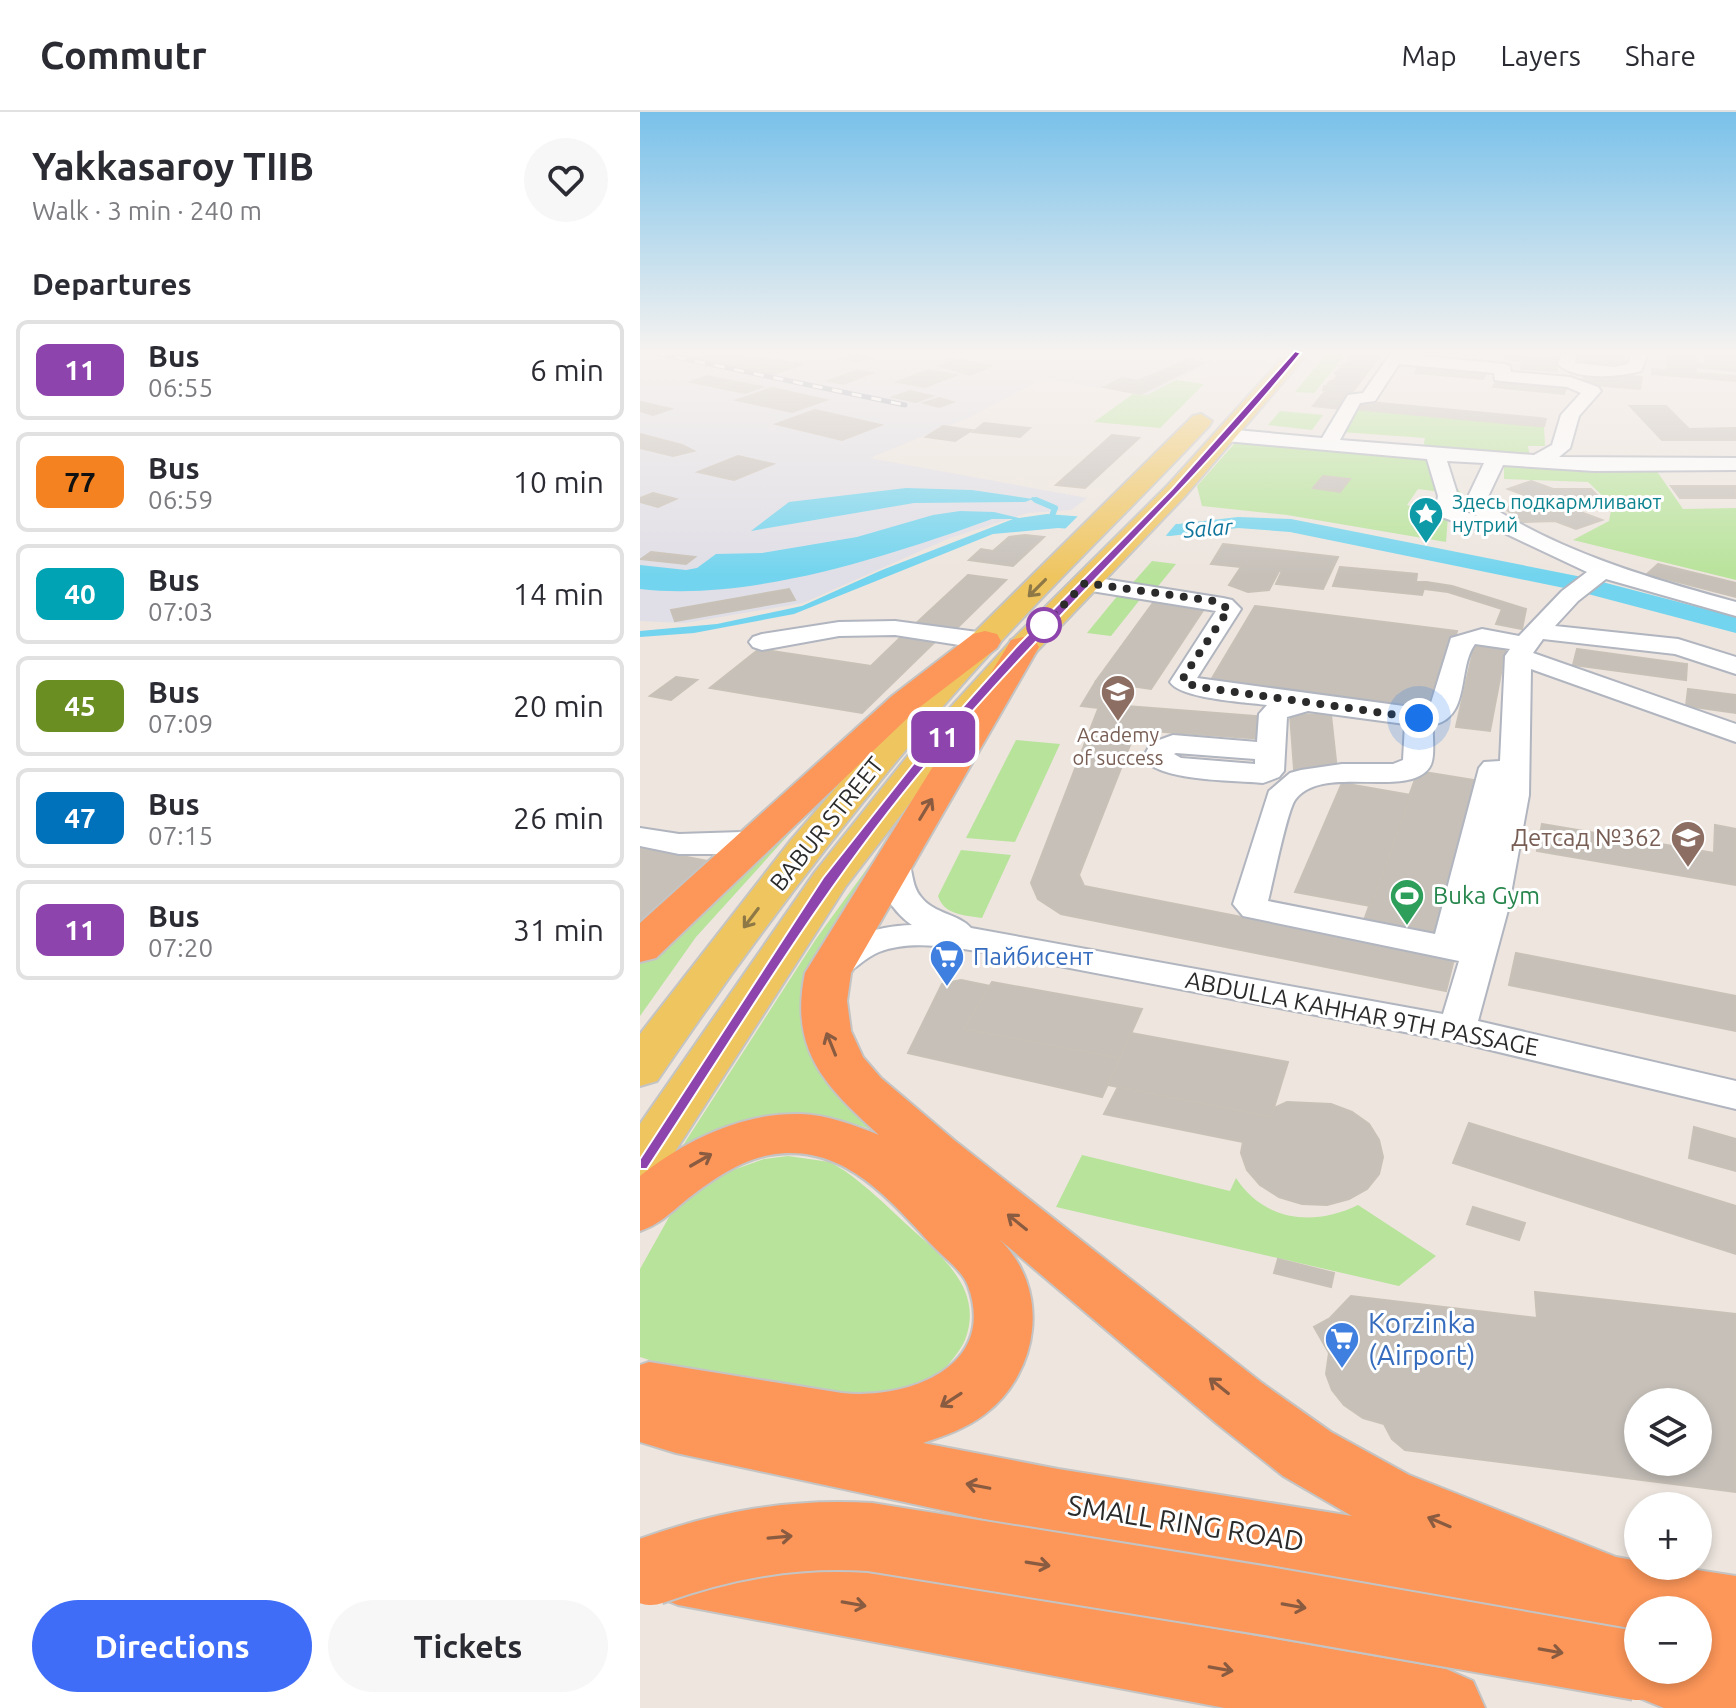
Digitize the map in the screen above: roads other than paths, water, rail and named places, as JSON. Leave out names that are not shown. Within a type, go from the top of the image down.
[{"type":"highway","points":[[640,948],[904,703],[985,641]]},
{"type":"highway","points":[[1023,647],[828,973],[823,1001],[826,1031],[842,1066],[869,1098],[1239,1403],[1307,1454],[1385,1498],[1615,1593]]},
{"type":"highway","points":[[640,1209],[689,1167],[743,1142],[796,1134],[829,1138],[850,1145],[884,1166],[987,1264],[1003,1300],[1004,1321],[1001,1342],[985,1369],[960,1394],[919,1417],[892,1423],[868,1425],[640,1388]]},
{"type":"highway","name":"SMALL RING ROAD","points":[[640,1413],[676,1424],[1058,1502],[1736,1613]]},
{"type":"highway","points":[[640,1575],[709,1551],[766,1538],[812,1535],[854,1537],[1119,1577],[1624,1664]]},
{"type":"highway","points":[[640,1562],[1144,1656],[1446,1708]]},
{"type":"highway","points":[[1712,1678],[1736,1682]]},
{"type":"main road","name":"BABUR STREET","points":[[646,1060],[823,825],[985,641],[1195,427]]},
{"type":"main road","points":[[1139,486],[1153,493],[1176,491],[1232,427]]},
{"type":"main road","name":"BABUR STREET","points":[[640,1164],[791,934],[864,833],[1023,647],[1176,491]]},
{"type":"street","points":[[1329,442],[1337,427]]},
{"type":"street","points":[[1561,448],[1567,427]]},
{"type":"street","points":[[1225,435],[1594,465],[1736,464]]},
{"type":"street","points":[[1537,461],[1561,448],[1736,450]]},
{"type":"street","points":[[1435,454],[1448,496],[1446,512],[1486,527]]},
{"type":"street","points":[[1496,459],[1474,505],[1507,526],[1600,573],[1736,609]]},
{"type":"street","points":[[1464,951],[1514,795],[1526,644],[1570,596],[1600,573]]},
{"type":"street","points":[[1085,583],[1223,605],[1229,609],[1183,682],[1199,687],[1419,718],[1434,717],[1443,709],[1460,643],[1466,638],[1526,644],[1678,647],[1736,666]]},
{"type":"street","points":[[762,642],[839,629],[895,628],[985,641]]},
{"type":"street","points":[[1526,644],[1736,734]]},
{"type":"street","points":[[1270,752],[1273,714],[1279,709],[1307,703]]},
{"type":"street","points":[[1419,718],[1417,765],[1397,773],[1342,773],[1301,779],[1280,797],[1250,904],[1255,909],[1464,951]]},
{"type":"street","points":[[1457,1029],[1464,951],[1494,768]]},
{"type":"street","points":[[640,837],[679,844],[753,844]]},
{"type":"street","name":"ABDULLA KAHHAR 9TH PASSAGE","points":[[894,861],[902,899],[914,911],[928,921],[986,941]]},
{"type":"street","name":"ABDULLA KAHHAR 9TH PASSAGE","points":[[828,973],[858,947],[890,937],[933,936],[986,941],[1457,1029],[1736,1095]]},
{"type":"water","points":[[906,488],[972,490],[1033,499],[1025,502],[914,503],[751,531],[789,502]]},
{"type":"water","name":"Salar","points":[[960,511],[994,512],[1019,518],[1047,514],[1178,524],[1238,517],[1291,519],[1587,578],[1736,617],[1736,633],[1569,589],[1290,532],[1238,528],[1170,536],[1058,528],[993,534],[794,614],[694,633],[640,637],[640,631],[717,624],[802,606],[882,570],[1013,519],[992,519],[819,573],[727,589],[640,589],[640,565],[686,570],[697,568],[716,554],[762,553],[857,537],[933,515]]},
{"type":"waterway","points":[[1033,499],[1039,501]]},
{"type":"waterway","points":[[1039,501],[1055,508],[1050,521]]},
{"type":"place","name":"Здесь подкармливают нутрий","points":[[1426,545]]},
{"type":"place","name":"Academy of success","points":[[1118,723]]},
{"type":"place","name":"Детсад №362","points":[[1688,869]]},
{"type":"place","name":"Buka Gym","points":[[1407,927]]},
{"type":"place","name":"Пайбисент","points":[[947,988]]},
{"type":"place","name":"Korzinka (Airport)","points":[[1342,1370]]}]
